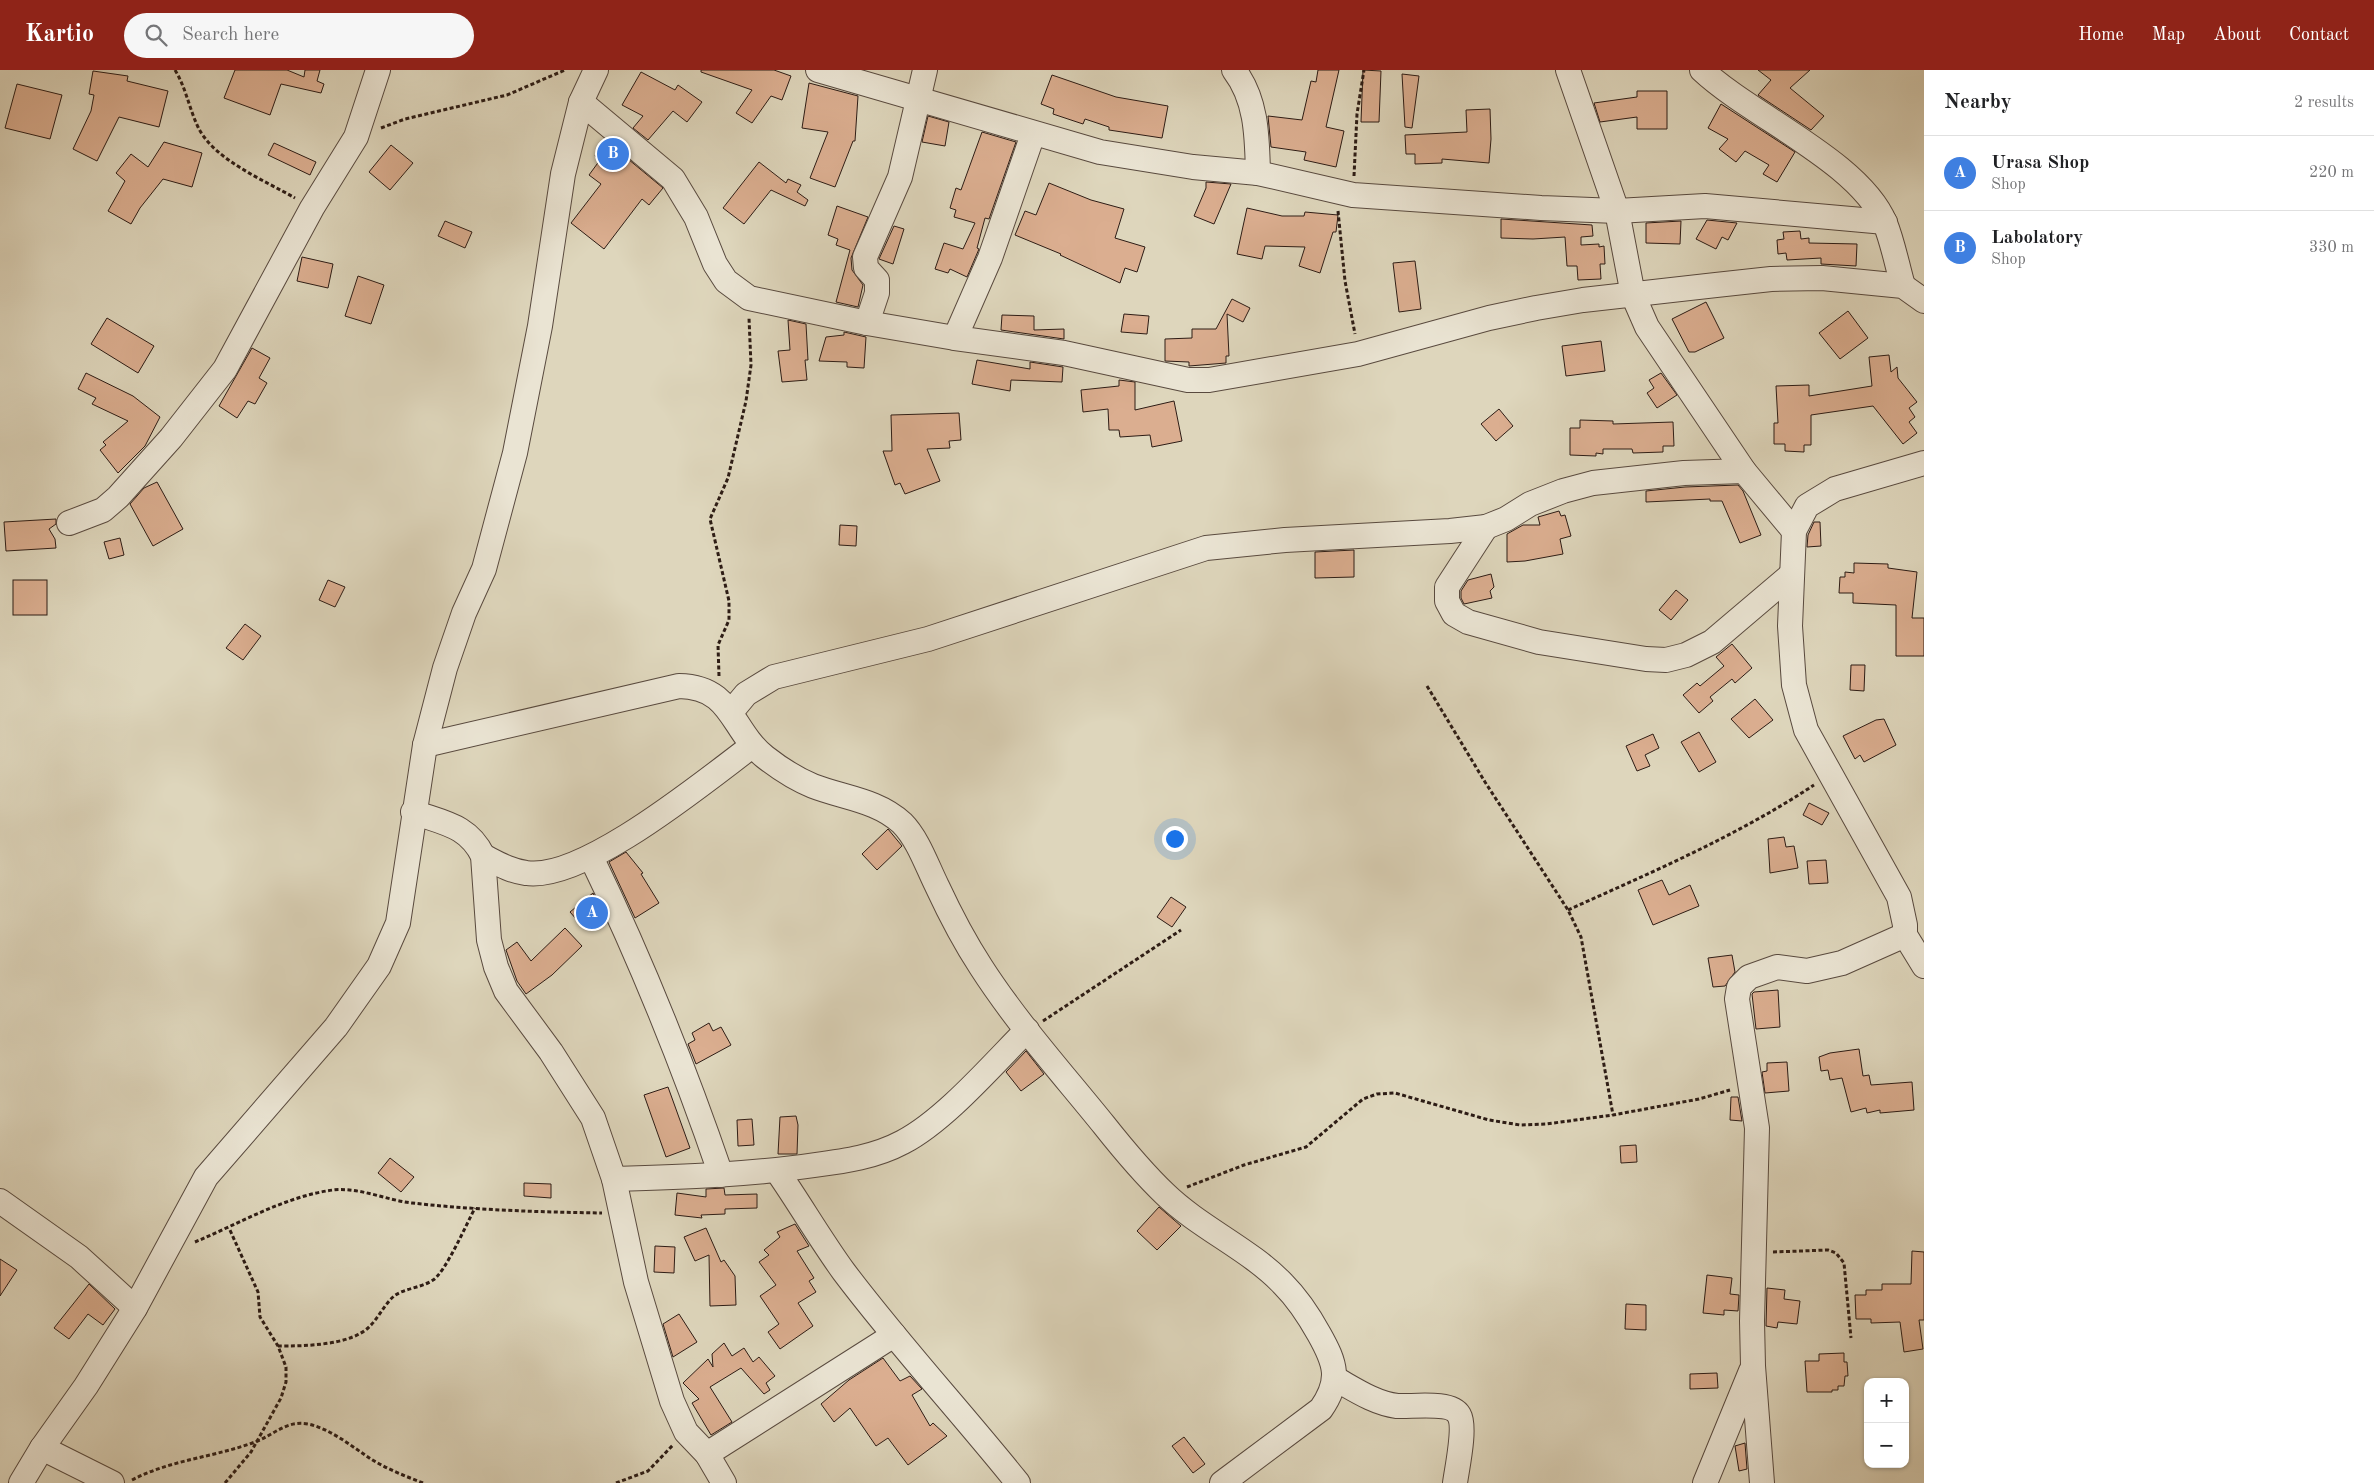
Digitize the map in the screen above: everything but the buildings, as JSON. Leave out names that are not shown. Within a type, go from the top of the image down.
[{"type":"street","points":[[69,523],[103,510],[118,496],[171,438],[225,369],[312,208],[356,137],[378,70]]},
{"type":"street","points":[[818,70],[1100,152],[1193,166],[1258,173],[1345,193],[1397,199],[1454,200],[1541,208],[1617,210],[1705,206],[1885,222]]},
{"type":"street","points":[[867,323],[877,293],[877,280],[866,268],[865,257],[900,177],[925,70]]},
{"type":"street","points":[[1234,70],[1252,105],[1257,136],[1258,173]]},
{"type":"street","points":[[1568,70],[1617,210],[1633,295],[1647,327],[1744,471],[1794,531]]},
{"type":"street","points":[[1702,70],[1838,167],[1863,189],[1885,222],[1903,286]]},
{"type":"street","points":[[22,1483],[42,1448],[86,1386],[135,1308],[206,1177],[336,1027],[379,966],[398,923],[413,812],[425,745],[445,668],[464,613],[484,569],[515,453],[540,326],[562,174],[591,72]]},
{"type":"street","points":[[581,102],[673,179],[696,217],[715,264],[726,281],[748,298],[867,323],[955,338],[1064,353],[1188,380],[1209,380],[1358,354],[1489,318],[1573,302],[1771,279],[1822,278],[1903,286],[1924,302]]},
{"type":"street","points":[[955,338],[990,258],[1033,134]]},
{"type":"street","points":[[1924,463],[1835,488],[1807,506],[1794,531],[1790,626],[1794,685],[1806,730],[1899,896],[1905,925],[1904,935],[1924,966]]},
{"type":"street","points":[[725,706],[774,677],[928,640],[1206,548],[1285,540],[1450,531],[1486,527],[1506,519],[1530,504],[1563,491],[1593,483],[1684,474],[1744,471]]},
{"type":"street","points":[[1486,527],[1447,587],[1447,601],[1454,614],[1468,622],[1539,642],[1646,659],[1666,660],[1686,656],[1712,642],[1792,574]]},
{"type":"street","points":[[425,745],[679,686],[697,686],[708,690],[725,706],[752,746],[778,767],[812,786],[857,798],[884,810],[904,825],[921,853],[953,920],[982,968],[1027,1030],[1122,1148],[1165,1195],[1207,1229],[1282,1282],[1306,1311],[1330,1354],[1334,1378],[1332,1393],[1321,1409],[1222,1483]]},
{"type":"street","points":[[483,856],[506,868],[527,874],[553,872],[591,857],[659,815],[752,746]]},
{"type":"street","points":[[413,812],[467,832],[478,844],[483,856],[489,940],[496,967],[506,991],[551,1052],[593,1118],[614,1179],[636,1282],[658,1352],[665,1382],[686,1432],[707,1454],[724,1483]]},
{"type":"street","points":[[591,857],[624,924],[669,1036],[721,1175]]},
{"type":"street","points":[[1762,1483],[1753,1366],[1752,1253],[1757,1128],[1736,999],[1739,987],[1749,977],[1777,967],[1807,971],[1842,963],[1904,935]]},
{"type":"street","points":[[614,1179],[777,1171],[863,1158],[903,1142],[940,1116],[1027,1030]]},
{"type":"street","points":[[777,1171],[843,1270],[894,1335],[963,1415],[1018,1483]]},
{"type":"street","points":[[0,1201],[79,1257],[135,1308]]},
{"type":"street","points":[[707,1454],[894,1335]]},
{"type":"street","points":[[1705,1483],[1753,1366]]},
{"type":"street","points":[[1334,1378],[1380,1403],[1397,1406],[1443,1406],[1451,1408],[1459,1414],[1462,1424],[1455,1483]]},
{"type":"street","points":[[42,1448],[112,1483]]},
{"type":"path","points":[[175,70],[184,85],[197,126],[205,139],[222,156],[312,208]]},
{"type":"path","points":[[356,137],[405,119],[507,95],[566,70]]},
{"type":"path","points":[[1358,354],[1345,281],[1345,193],[1364,70]]},
{"type":"path","points":[[725,706],[718,645],[730,612],[717,544],[710,519],[728,478],[746,401],[751,365],[748,298]]},
{"type":"path","points":[[1427,686],[1485,782],[1568,910],[1581,937],[1612,1115]]},
{"type":"path","points":[[1568,910],[1695,853],[1776,810],[1831,774]]},
{"type":"path","points":[[1027,1030],[1070,1005],[1181,930]]},
{"type":"path","points":[[1165,1195],[1244,1165],[1306,1147],[1363,1099],[1377,1094],[1395,1093],[1489,1120],[1520,1125],[1546,1124],[1612,1115],[1699,1100],[1751,1084]]},
{"type":"path","points":[[166,1253],[229,1228],[250,1216],[334,1190],[352,1191],[410,1203],[514,1211],[621,1214]]},
{"type":"path","points":[[278,1346],[310,1346],[340,1340],[358,1334],[369,1327],[395,1296],[424,1286],[439,1276],[475,1208]]},
{"type":"path","points":[[225,1483],[258,1441],[286,1382],[286,1367],[278,1346],[260,1317],[258,1292],[229,1228]]},
{"type":"path","points":[[1752,1253],[1828,1250],[1836,1253],[1844,1263],[1851,1338]]},
{"type":"path","points":[[127,1483],[152,1470],[200,1459],[258,1441],[286,1425],[298,1423],[310,1424],[334,1435],[373,1460],[423,1483]]},
{"type":"path","points":[[616,1483],[648,1471],[686,1432]]},
{"type":"place","name":"Labolatory","points":[[613,154]]},
{"type":"place","name":"Urasa Shop","points":[[592,913]]}]
